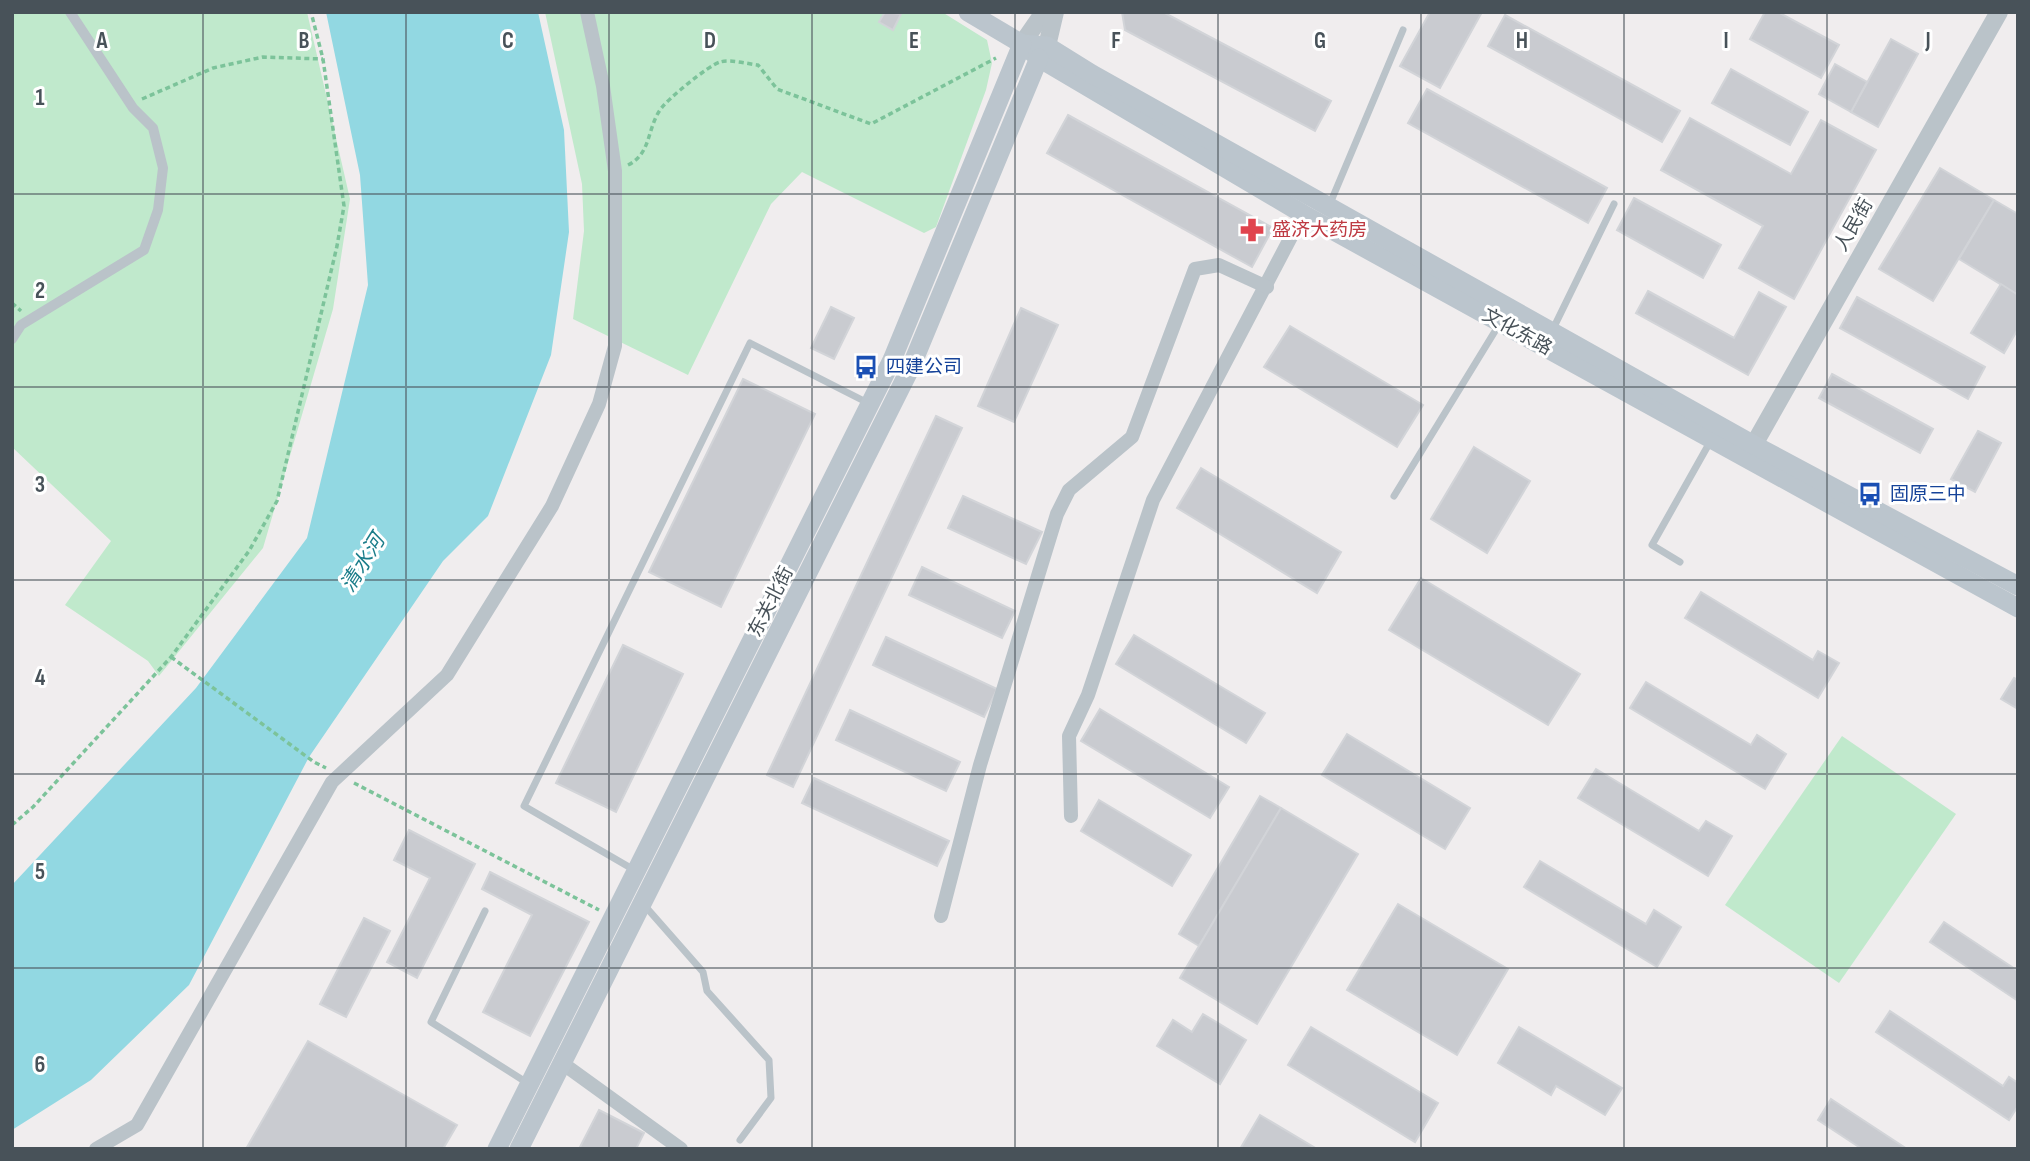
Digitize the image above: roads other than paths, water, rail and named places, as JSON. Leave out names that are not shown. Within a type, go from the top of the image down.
[{"type":"main road","name":"文化东路","points":[[968,12],[1022,44],[1092,74],[1552,332],[1715,432],[2018,608]]},
{"type":"main road","name":"东关北街","points":[[497,1149],[892,360],[1022,44]]},
{"type":"main road","name":"文化东路","points":[[1043,52],[1303,214],[1500,323],[1715,432]]},
{"type":"main road","name":"东关北街","points":[[519,1149],[911,367],[1043,52]]},
{"type":"main road","name":"文化东路","points":[[1750,452],[2018,586]]},
{"type":"street","points":[[12,339],[21,325],[144,250],[158,210],[163,168],[153,128],[131,104],[70,12]]},
{"type":"street","points":[[96,1149],[137,1125],[332,782],[447,676],[552,506],[599,404],[615,346],[615,172],[603,86],[587,12]]},
{"type":"street","points":[[1022,44],[1044,12]]},
{"type":"street","points":[[1043,52],[1055,12]]},
{"type":"street","name":"人民街","points":[[1750,452],[1999,12]]},
{"type":"street","points":[[1071,816],[1069,736],[1088,695],[1153,500],[1303,214]]},
{"type":"street","points":[[941,916],[980,765],[1057,514],[1069,490],[1132,437],[1195,269],[1219,265],[1267,287]]},
{"type":"street","points":[[562,1063],[681,1149]]},
{"type":"lane","points":[[1329,207],[1403,30]]},
{"type":"lane","points":[[1552,332],[1614,204]]},
{"type":"lane","points":[[1394,496],[1500,323]]},
{"type":"lane","points":[[636,871],[524,806],[750,343],[870,404]]},
{"type":"lane","points":[[1680,562],[1651,545],[1715,432]]},
{"type":"lane","points":[[642,903],[703,972],[707,991],[769,1060],[771,1098],[740,1140]]},
{"type":"lane","points":[[485,911],[431,1022],[530,1085]]},
{"type":"water","name":"清水河","points":[[326,12],[538,12],[564,130],[569,232],[551,355],[488,516],[443,561],[309,757],[189,985],[91,1080],[12,1130],[12,885],[196,688],[307,538],[368,285],[360,175]]},
{"type":"place","name":"盛济大药房","points":[[1252,230]]},
{"type":"place","name":"四建公司","points":[[866,367]]},
{"type":"place","name":"固原三中","points":[[1870,494]]}]
